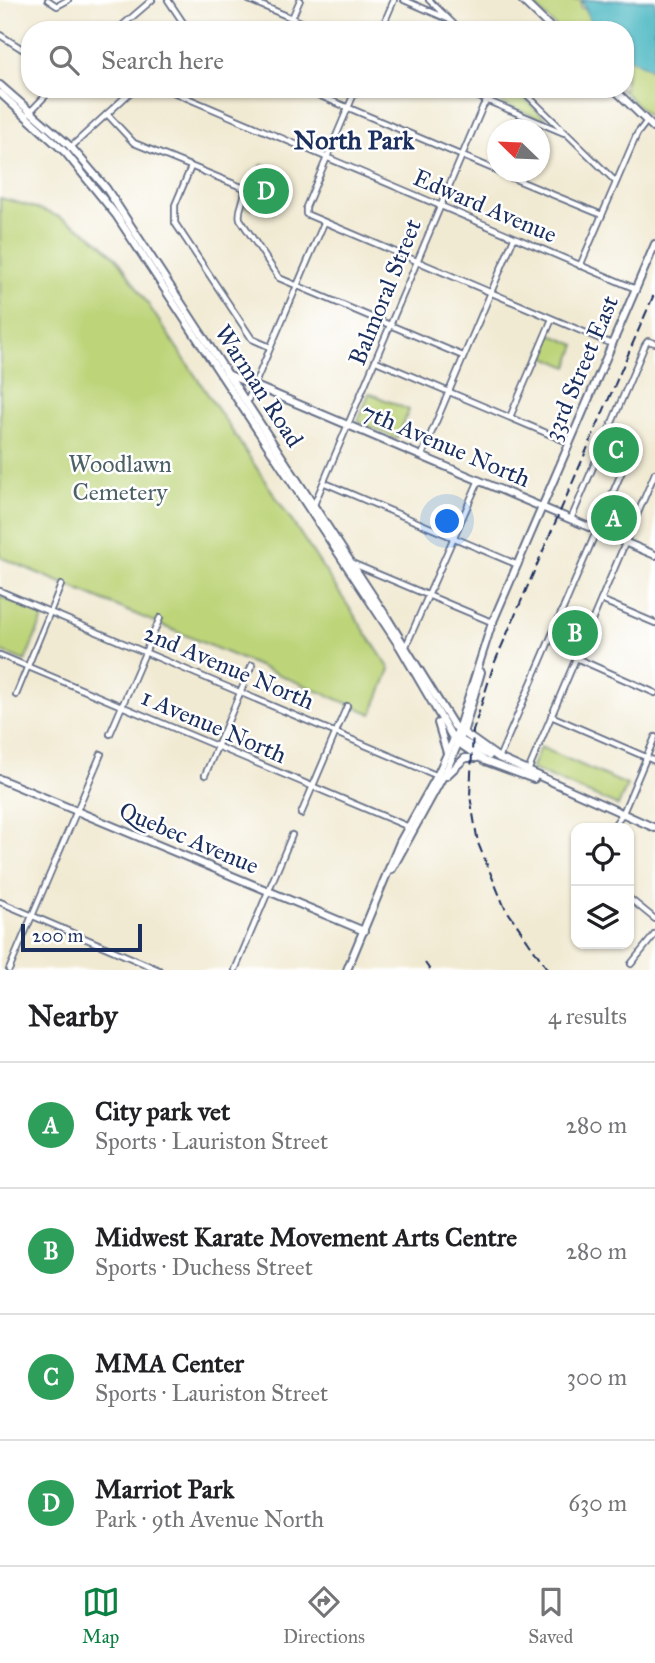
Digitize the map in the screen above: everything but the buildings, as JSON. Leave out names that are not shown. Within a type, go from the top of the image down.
[{"type":"main road","points":[[522,0],[544,21]]},
{"type":"main road","name":"Warman Road","points":[[0,85],[66,153],[116,215],[225,375],[247,402],[400,648],[432,705],[458,738]]},
{"type":"main road","name":"Warman Road","points":[[0,93],[71,147],[106,188],[225,375],[405,646],[458,738]]},
{"type":"main road","points":[[623,98],[655,129]]},
{"type":"main road","name":"33rd Street East","points":[[411,828],[438,786],[447,755],[458,738],[495,623],[655,244]]},
{"type":"main road","name":"7th Avenue North","points":[[225,375],[256,385],[655,555]]},
{"type":"main road","name":"33rd Street East","points":[[347,970],[384,882],[458,738],[495,623]]},
{"type":"main road","points":[[432,705],[446,741],[447,755]]},
{"type":"main road","points":[[442,711],[453,717],[464,713]]},
{"type":"main road","points":[[458,738],[496,761]]},
{"type":"main road","points":[[458,738],[496,761],[653,826]]},
{"type":"main road","points":[[438,786],[465,758],[474,757],[528,772],[562,788]]},
{"type":"main road","name":"Quebec Avenue","points":[[0,779],[363,931]]},
{"type":"street","points":[[48,0],[57,6],[68,0]]},
{"type":"street","points":[[128,21],[152,0]]},
{"type":"street","points":[[168,0],[182,21]]},
{"type":"street","points":[[249,0],[299,21]]},
{"type":"street","points":[[292,18],[300,0]]},
{"type":"street","points":[[385,21],[394,0]]},
{"type":"street","points":[[404,0],[448,19]]},
{"type":"street","points":[[429,0],[448,19]]},
{"type":"street","points":[[0,35],[21,48]]},
{"type":"street","points":[[29,113],[43,98]]},
{"type":"street","points":[[66,153],[124,98]]},
{"type":"street","name":"Edward Avenue","points":[[187,98],[636,289]]},
{"type":"street","points":[[325,98],[487,167]]},
{"type":"street","points":[[352,98],[305,211],[324,223],[612,344]]},
{"type":"street","points":[[480,98],[568,135]]},
{"type":"street","name":"Balmoral Street","points":[[312,508],[325,483],[461,156],[490,98]]},
{"type":"street","points":[[530,98],[616,182]]},
{"type":"street","points":[[107,114],[134,143],[244,188],[245,194],[238,213],[240,219],[279,278],[463,356]]},
{"type":"street","points":[[580,266],[637,134],[647,121]]},
{"type":"street","points":[[191,167],[175,205],[176,223],[252,340],[270,347]]},
{"type":"street","points":[[524,182],[602,215]]},
{"type":"street","points":[[247,402],[324,223]]},
{"type":"street","points":[[422,455],[514,238]]},
{"type":"street","points":[[510,418],[552,319]]},
{"type":"street","points":[[571,519],[648,341],[655,344]]},
{"type":"street","points":[[376,361],[570,443]]},
{"type":"street","points":[[496,761],[635,441]]},
{"type":"street","points":[[528,772],[655,474]]},
{"type":"street","points":[[405,646],[479,480]]},
{"type":"street","points":[[325,483],[519,565]]},
{"type":"street","points":[[351,562],[495,623]]},
{"type":"street","points":[[16,695],[61,585]]},
{"type":"street","name":"2nd Avenue North","points":[[0,591],[440,777]]},
{"type":"street","points":[[601,600],[655,623]]},
{"type":"street","points":[[110,734],[160,618]]},
{"type":"street","name":"1 Avenue North","points":[[0,655],[411,828]]},
{"type":"street","points":[[576,659],[655,692]]},
{"type":"street","points":[[205,775],[252,665]]},
{"type":"street","points":[[301,814],[347,706]]},
{"type":"street","points":[[551,716],[655,761]]},
{"type":"street","points":[[616,823],[623,813],[655,737]]},
{"type":"street","points":[[9,970],[101,754]]},
{"type":"street","points":[[234,970],[292,835]]},
{"type":"street","points":[[0,902],[159,970]]},
{"type":"street","points":[[634,902],[655,919]]},
{"type":"street","points":[[631,964],[655,934]]},
{"type":"green space","points":[[529,0],[581,0],[581,8],[592,10],[595,21],[550,21]]},
{"type":"green space","points":[[634,58],[655,73],[655,123],[630,98],[634,98]]},
{"type":"green space","points":[[499,98],[524,98],[546,119],[503,104]]},
{"type":"green space","points":[[262,165],[288,176],[274,212],[245,207],[250,188]]},
{"type":"green space","name":"Woodlawn Cemetery","points":[[0,198],[51,214],[82,229],[122,265],[390,669],[372,714],[0,557]]},
{"type":"green space","points":[[550,334],[576,345],[568,367],[541,355]]},
{"type":"green space","points":[[369,393],[409,410],[397,439],[358,422]]},
{"type":"green space","points":[[0,596],[44,616],[25,661],[0,651]]},
{"type":"green space","points":[[540,747],[627,785],[618,806],[531,769]]},
{"type":"water","points":[[582,0],[655,0],[655,71],[634,60],[634,21],[590,21]]},
{"type":"railway","points":[[548,970],[504,906],[478,843],[470,796],[473,731],[494,664],[655,292]]},
{"type":"railway","points":[[425,963],[430,970]]},
{"type":"place","name":"Marriot Park","points":[[266,191]]},
{"type":"place","name":"MMA Center","points":[[616,450]]},
{"type":"place","name":"City park vet","points":[[614,518]]},
{"type":"place","name":"Midwest Karate Movement Arts Centre","points":[[575,633]]},
{"type":"district","name":"North Park","points":[[354,140]]}]
